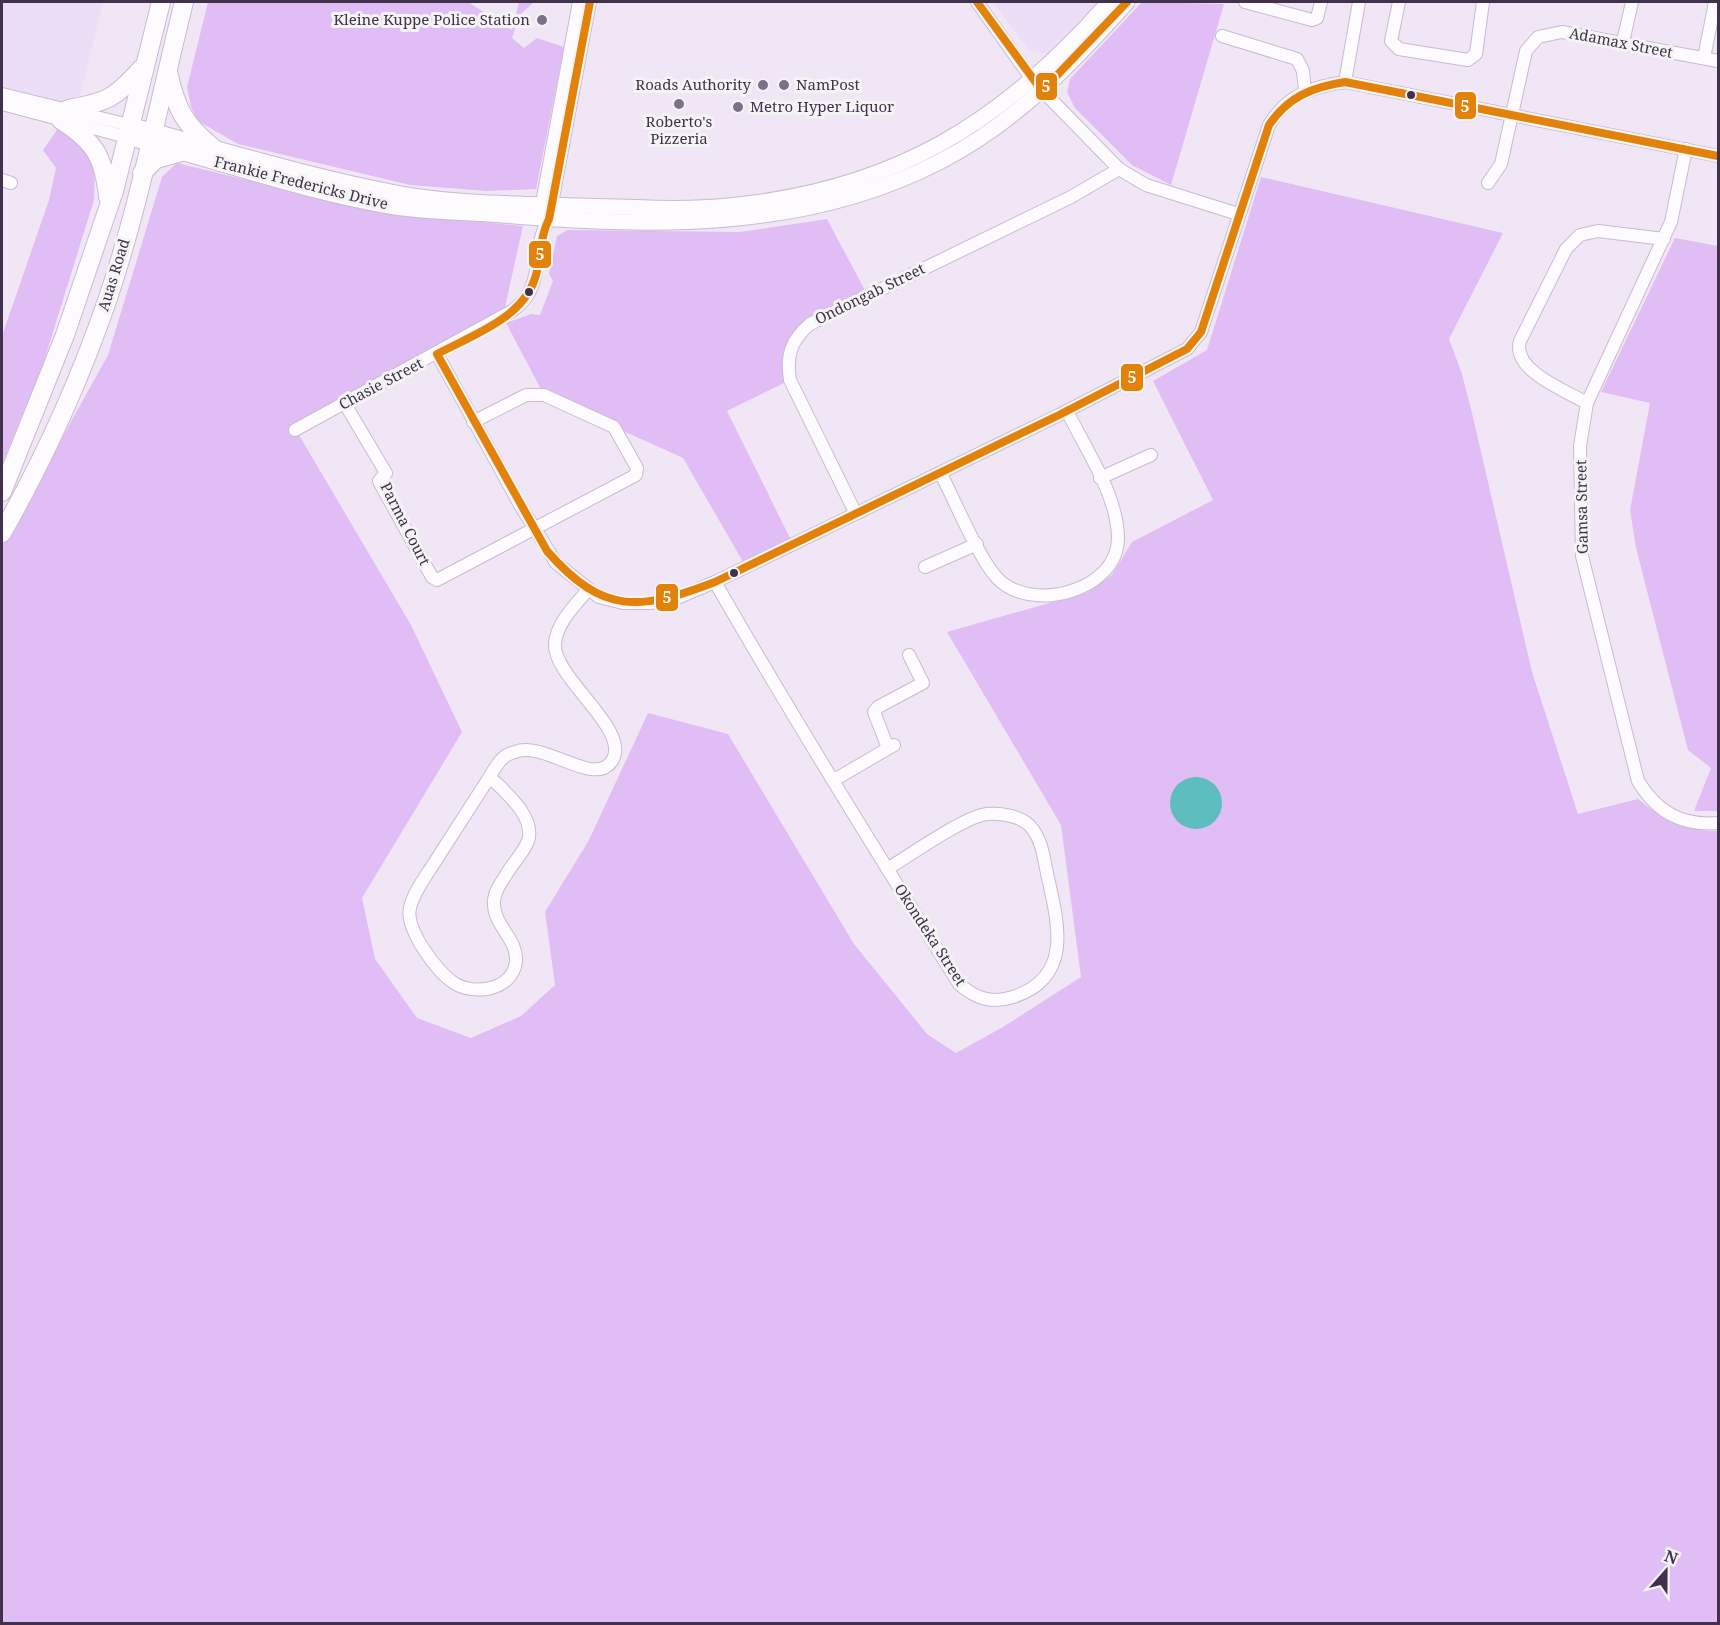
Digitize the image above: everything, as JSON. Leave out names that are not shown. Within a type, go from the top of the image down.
[{"type":"highway","name":"Auas Road","points":[[2,492],[65,335],[109,204],[161,2]]},
{"type":"highway","name":"Auas Road","points":[[2,532],[52,431],[91,345],[108,299],[184,2]]},
{"type":"highway","points":[[109,204],[106,175],[97,152],[64,115],[115,96],[145,64]]},
{"type":"highway","points":[[168,67],[183,118],[193,131],[212,147]]},
{"type":"highway","points":[[142,173],[156,159],[181,152]]},
{"type":"main road","name":"Frankie Fredericks Drive","points":[[1037,86],[1109,2]]},
{"type":"main road","name":"Frankie Fredericks Drive","points":[[151,137],[181,152],[334,194],[396,207],[544,215],[728,206],[812,192],[880,171],[934,148],[1037,86],[1127,2]]},
{"type":"main road","name":"Frankie Fredericks Drive","points":[[128,131],[212,147],[399,194],[544,215]]},
{"type":"street","name":"Chasie Street","points":[[295,430],[437,354],[512,311],[529,296],[536,277],[579,2]]},
{"type":"street","name":"Chasie Street","points":[[544,215],[590,2]]},
{"type":"street","points":[[977,2],[1037,86],[1119,169],[1146,185],[1238,214]]},
{"type":"street","points":[[1245,2],[1312,20],[1317,18],[1322,2]]},
{"type":"street","points":[[1345,82],[1359,2]]},
{"type":"street","points":[[1399,2],[1391,41],[1394,45],[1399,49],[1468,60],[1476,54],[1484,2]]},
{"type":"street","points":[[1623,42],[1632,2]]},
{"type":"street","points":[[1704,58],[1715,2]]},
{"type":"street","name":"Adamax Street","points":[[1488,183],[1501,164],[1526,51],[1538,37],[1562,32],[1719,61]]},
{"type":"street","points":[[1222,36],[1297,59],[1303,71],[1305,90]]},
{"type":"street","points":[[437,354],[473,422],[556,563],[599,597],[623,603],[650,603],[677,598],[715,582],[855,513],[941,474],[1173,357],[1195,341],[1206,316],[1269,125],[1283,105],[1305,90],[1345,82],[1719,156]]},
{"type":"street","points":[[2,94],[64,115]]},
{"type":"street","points":[[2,104],[64,115],[128,131]]},
{"type":"street","name":"Gamsa Street","points":[[1686,149],[1671,222],[1587,403],[1580,446],[1582,556],[1638,781],[1648,798],[1668,813],[1689,823],[1719,823]]},
{"type":"street","name":"Ondongab Street","points":[[855,513],[790,380],[789,356],[798,334],[810,324],[1071,197],[1119,169]]},
{"type":"street","points":[[1587,403],[1533,372],[1520,357],[1518,348],[1520,341],[1566,249],[1580,235],[1598,231],[1664,239]]},
{"type":"street","points":[[473,422],[534,393],[608,423],[620,436],[637,468],[636,475],[535,530]]},
{"type":"street","name":"Parma Court","points":[[345,404],[386,473],[379,481],[432,577],[442,579],[535,530]]},
{"type":"street","points":[[941,474],[977,544],[997,577],[1026,594],[1046,597],[1086,585],[1108,565],[1118,541],[1117,518],[1067,411]]},
{"type":"street","points":[[1100,478],[1151,455]]},
{"type":"street","points":[[926,567],[977,544]]},
{"type":"street","name":"Okondeka Street","points":[[715,582],[887,869],[959,984],[975,998],[1009,999],[1032,991],[1047,976],[1057,954],[1059,930],[1040,843],[1030,826],[1017,818],[1002,814],[974,818],[887,869]]},
{"type":"street","points":[[490,777],[522,813],[528,826],[528,840],[502,882],[494,903],[496,914],[514,944],[516,964],[511,976],[500,985],[472,990],[456,985],[433,962],[410,924],[409,909],[415,894],[490,777],[504,757],[517,750],[541,751],[585,769],[596,771],[611,762],[615,754],[614,738],[560,662],[554,646],[556,636],[568,613],[588,590]]},
{"type":"street","points":[[834,780],[891,747],[874,712],[878,707],[925,688],[909,655]]},
{"type":"shaded area","points":[[2,2],[103,2],[81,92],[68,109],[2,94]]},
{"type":"shaded area","points":[[208,2],[468,2],[512,30],[519,2],[534,2],[520,15],[512,38],[524,48],[537,38],[564,47],[536,189],[487,191],[410,185],[238,144],[198,121],[191,107],[187,87]]},
{"type":"shaded area","points":[[993,2],[1102,2],[1048,54],[1029,50]]},
{"type":"shaded area","points":[[1142,2],[1224,4],[1171,185],[1132,165],[1075,108],[1067,92],[1070,79]]},
{"type":"shaded area","points":[[59,127],[85,147],[95,166],[94,200],[40,374],[2,464],[2,336],[49,200],[56,168],[43,150]]},
{"type":"shaded area","points":[[177,163],[373,211],[523,226],[503,316],[296,430],[411,625],[462,732],[362,898],[375,959],[417,1018],[471,1038],[521,1016],[555,985],[545,912],[589,840],[648,713],[728,734],[854,944],[927,1034],[956,1053],[1003,1027],[1081,977],[1061,825],[947,632],[1088,592],[1112,575],[1132,542],[1213,500],[1153,381],[1207,350],[1261,177],[1503,233],[1449,339],[1462,374],[1472,413],[1532,672],[1578,814],[1638,799],[1666,819],[1684,827],[1718,831],[1718,1623],[2,1624],[2,546],[108,355],[162,177]]},
{"type":"shaded area","points":[[827,219],[868,296],[798,334],[790,380],[727,411],[793,544],[746,567],[683,458],[544,395],[506,323],[531,314],[540,315],[553,281],[549,274],[557,236],[568,230],[740,232]]},
{"type":"shaded area","points":[[1675,238],[1718,246],[1718,811],[1694,811],[1711,768],[1688,750],[1636,548],[1630,510],[1650,403],[1601,392]]},
{"type":"shaded area","points":[[1196,777],[1210,781],[1218,789],[1222,803],[1218,817],[1210,825],[1196,829],[1182,825],[1174,817],[1170,803],[1174,789],[1182,781]]},
{"type":"transit line","name":"5","points":[[590,2],[549,219],[535,278],[529,292],[508,315],[480,333],[437,354],[547,551],[567,572],[586,587],[605,597],[624,601],[643,602],[665,598],[715,582],[1059,415],[1187,349],[1201,332],[1269,125],[1284,107],[1311,90],[1345,82],[1718,156]]},
{"type":"transit line","name":"5","points":[[977,2],[1042,91],[1127,2]]},
{"type":"place","name":"Kleine Kuppe Police Station","points":[[542,20]]},
{"type":"place","name":"Roads Authority","points":[[763,85]]},
{"type":"place","name":"NamPost","points":[[784,85]]},
{"type":"place","name":"Roberto's Pizzeria","points":[[679,104]]},
{"type":"place","name":"Metro Hyper Liquor","points":[[738,107]]}]
